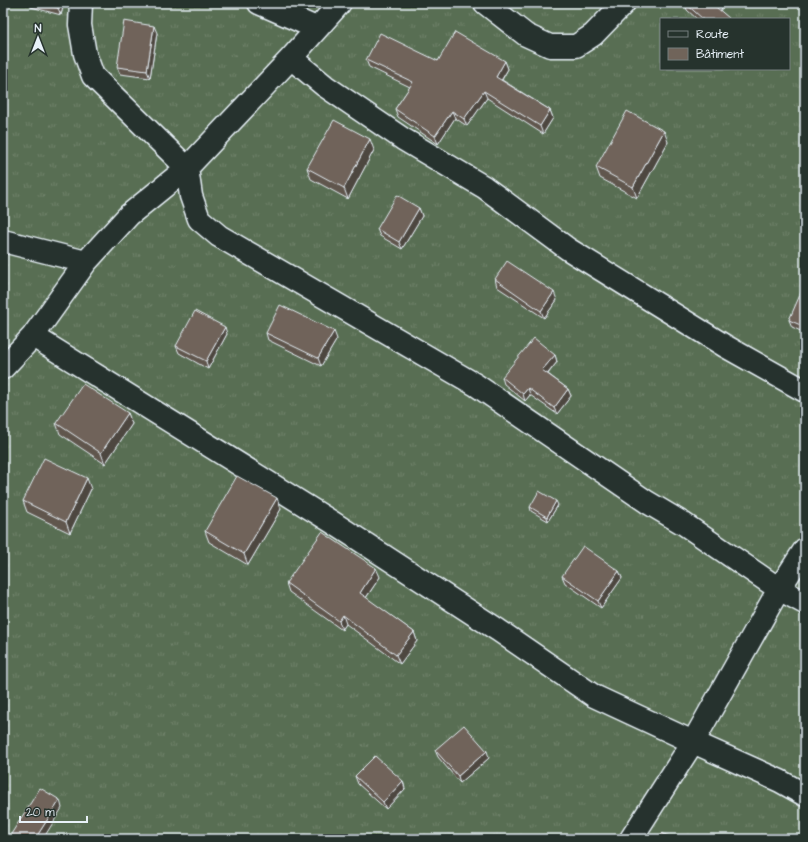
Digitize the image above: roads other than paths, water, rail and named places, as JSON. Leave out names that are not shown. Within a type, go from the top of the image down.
[{"type":"street","points":[[82,3],[80,24],[85,54],[93,76],[187,168],[191,196],[199,218],[219,236],[476,385],[647,502],[684,524],[779,589],[805,603]]},
{"type":"street","points":[[259,3],[316,28]]},
{"type":"street","points":[[3,368],[33,336],[86,262],[129,215],[187,168],[291,58],[316,28],[340,3]]},
{"type":"street","points":[[485,3],[526,35],[550,46],[576,46],[593,35],[624,3]]},
{"type":"street","points":[[291,58],[325,86],[403,139],[484,187],[568,249],[725,346],[805,391]]},
{"type":"street","points":[[3,240],[86,262]]},
{"type":"street","points":[[33,336],[332,522],[498,630],[594,696],[780,781],[805,795]]},
{"type":"street","points":[[631,839],[693,742],[779,589],[805,549]]}]
